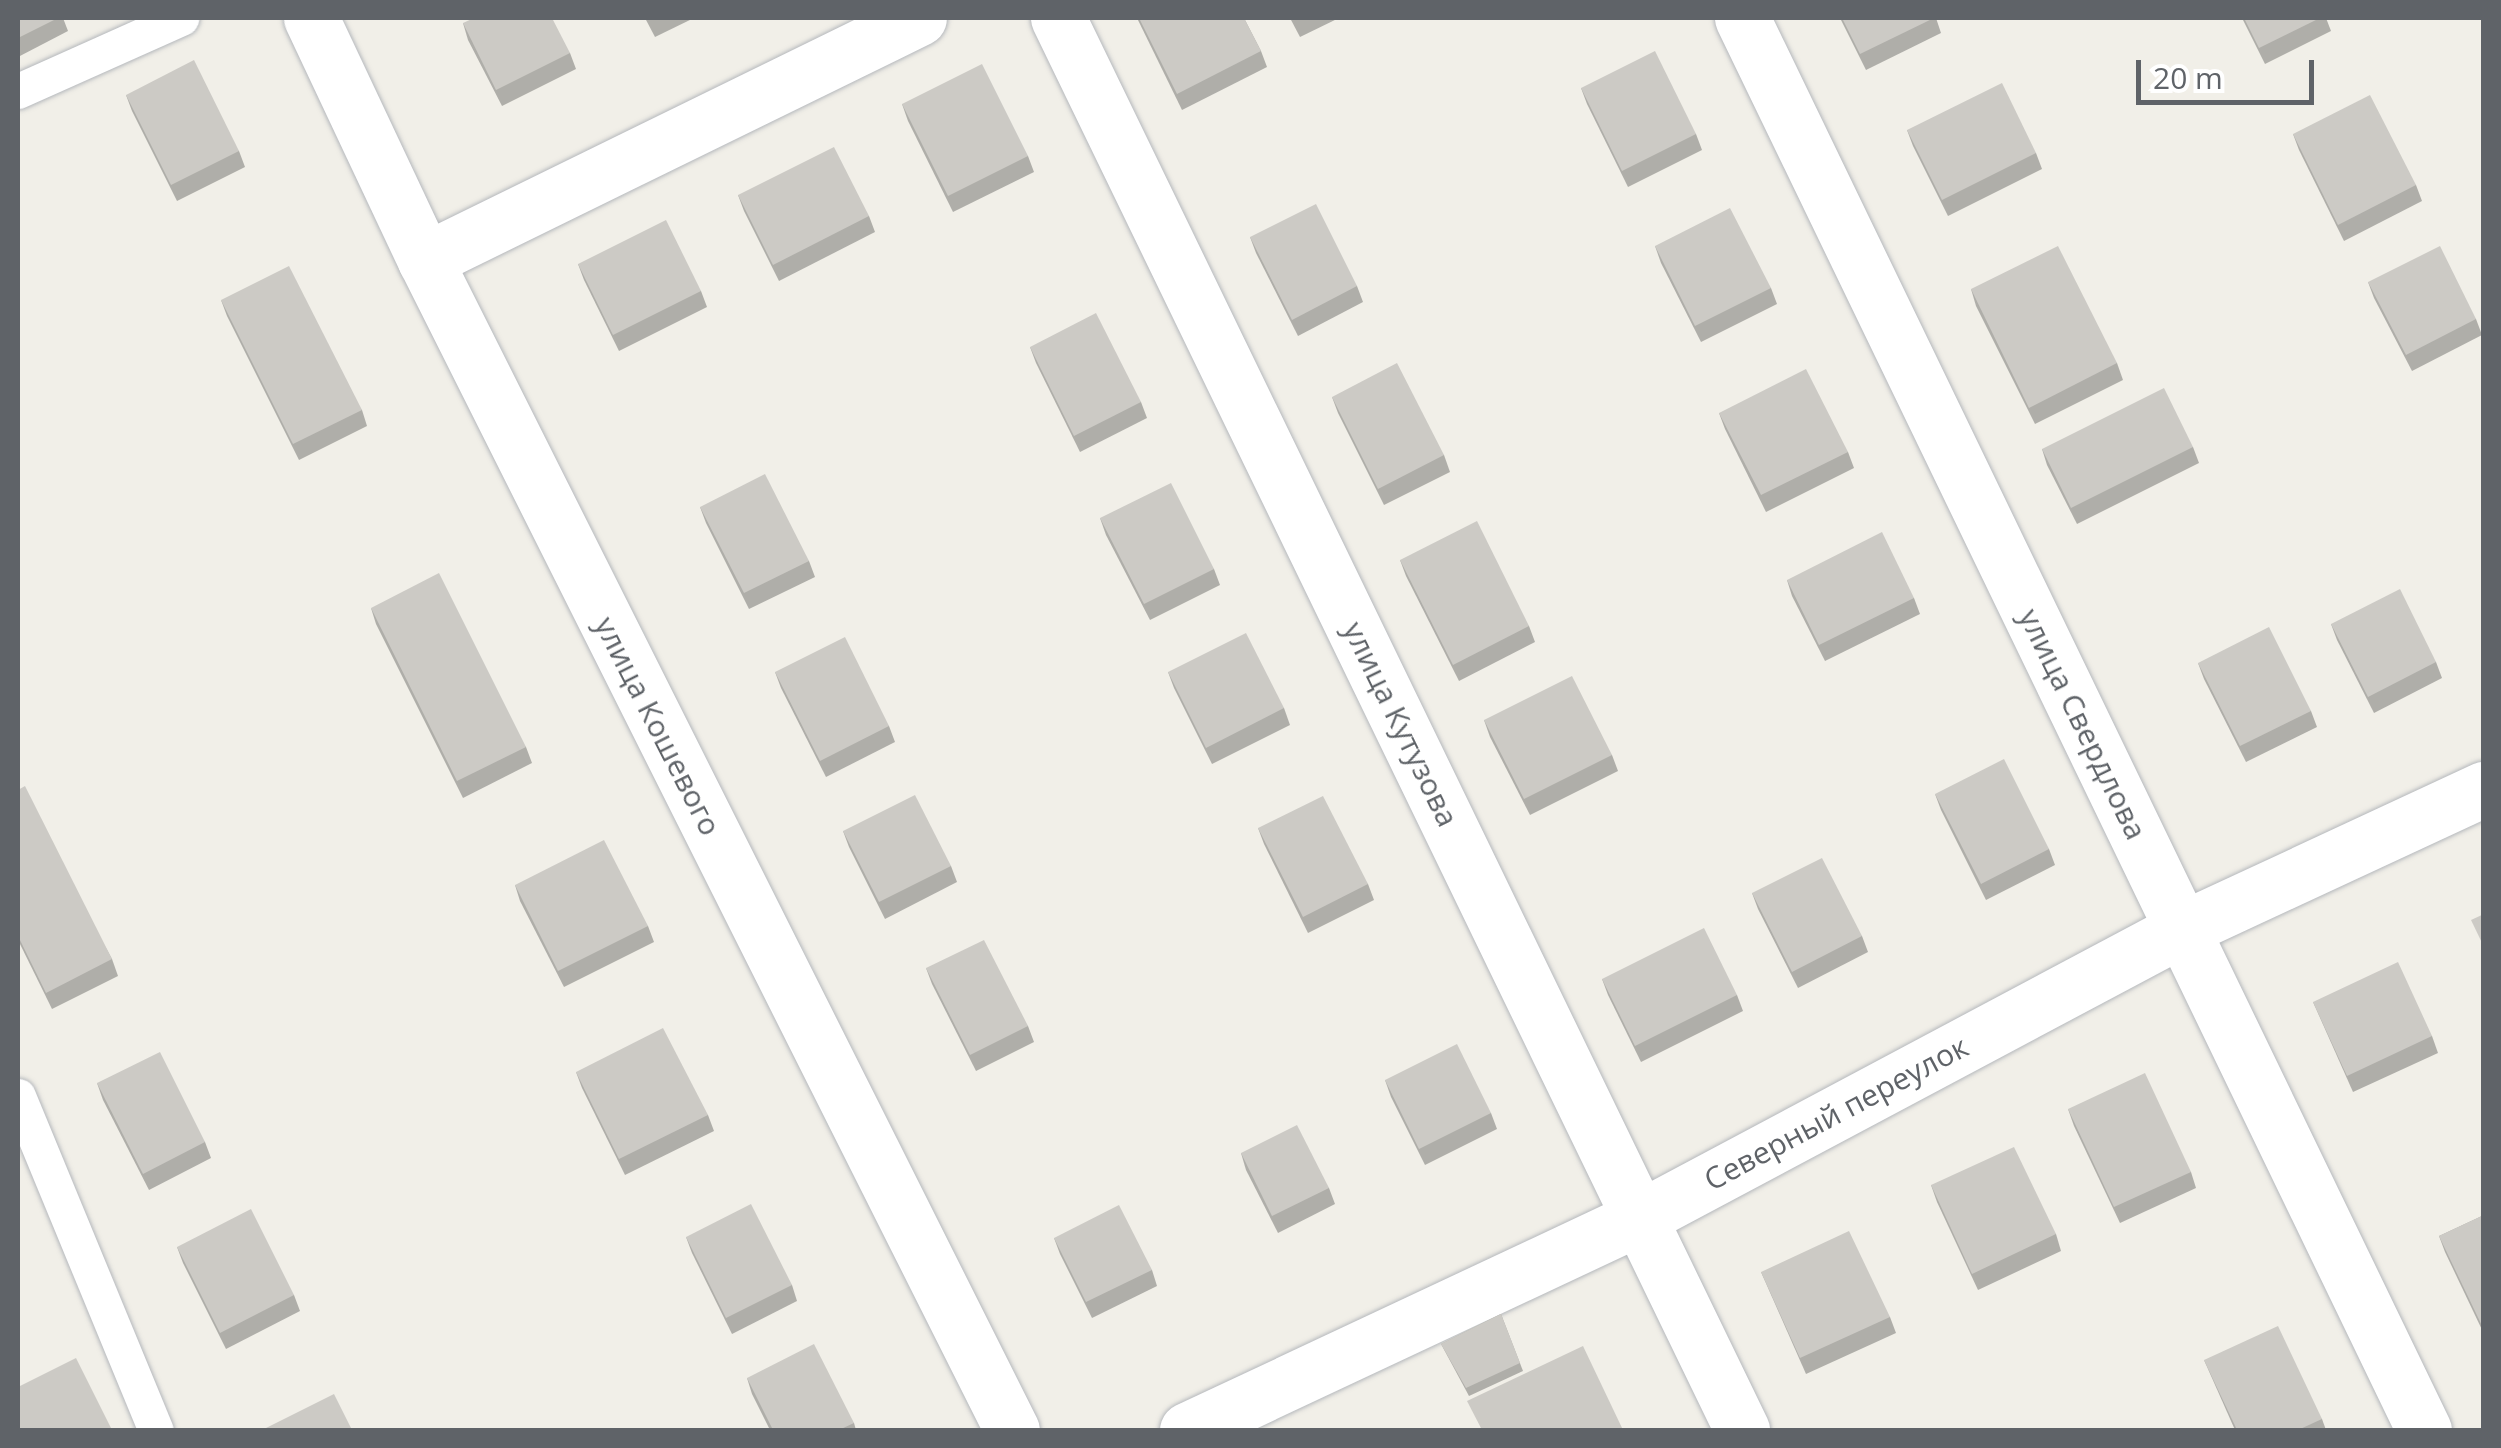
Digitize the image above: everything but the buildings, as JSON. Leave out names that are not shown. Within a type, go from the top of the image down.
[{"type":"street","name":"улица Кошевого","points":[[311,18],[424,260],[1012,1430]]},
{"type":"street","points":[[424,260],[918,18]]},
{"type":"street","name":"улица Кутузова","points":[[1058,18],[1742,1430]]},
{"type":"street","name":"улица Свердлова","points":[[1742,18],[2424,1430]]},
{"type":"street","name":"Северный переулок","points":[[1186,1430],[1640,1216],[2182,929],[2484,789]]},
{"type":"lane","points":[[18,90],[181,18]]},
{"type":"lane","points":[[18,1096],[156,1430]]}]
